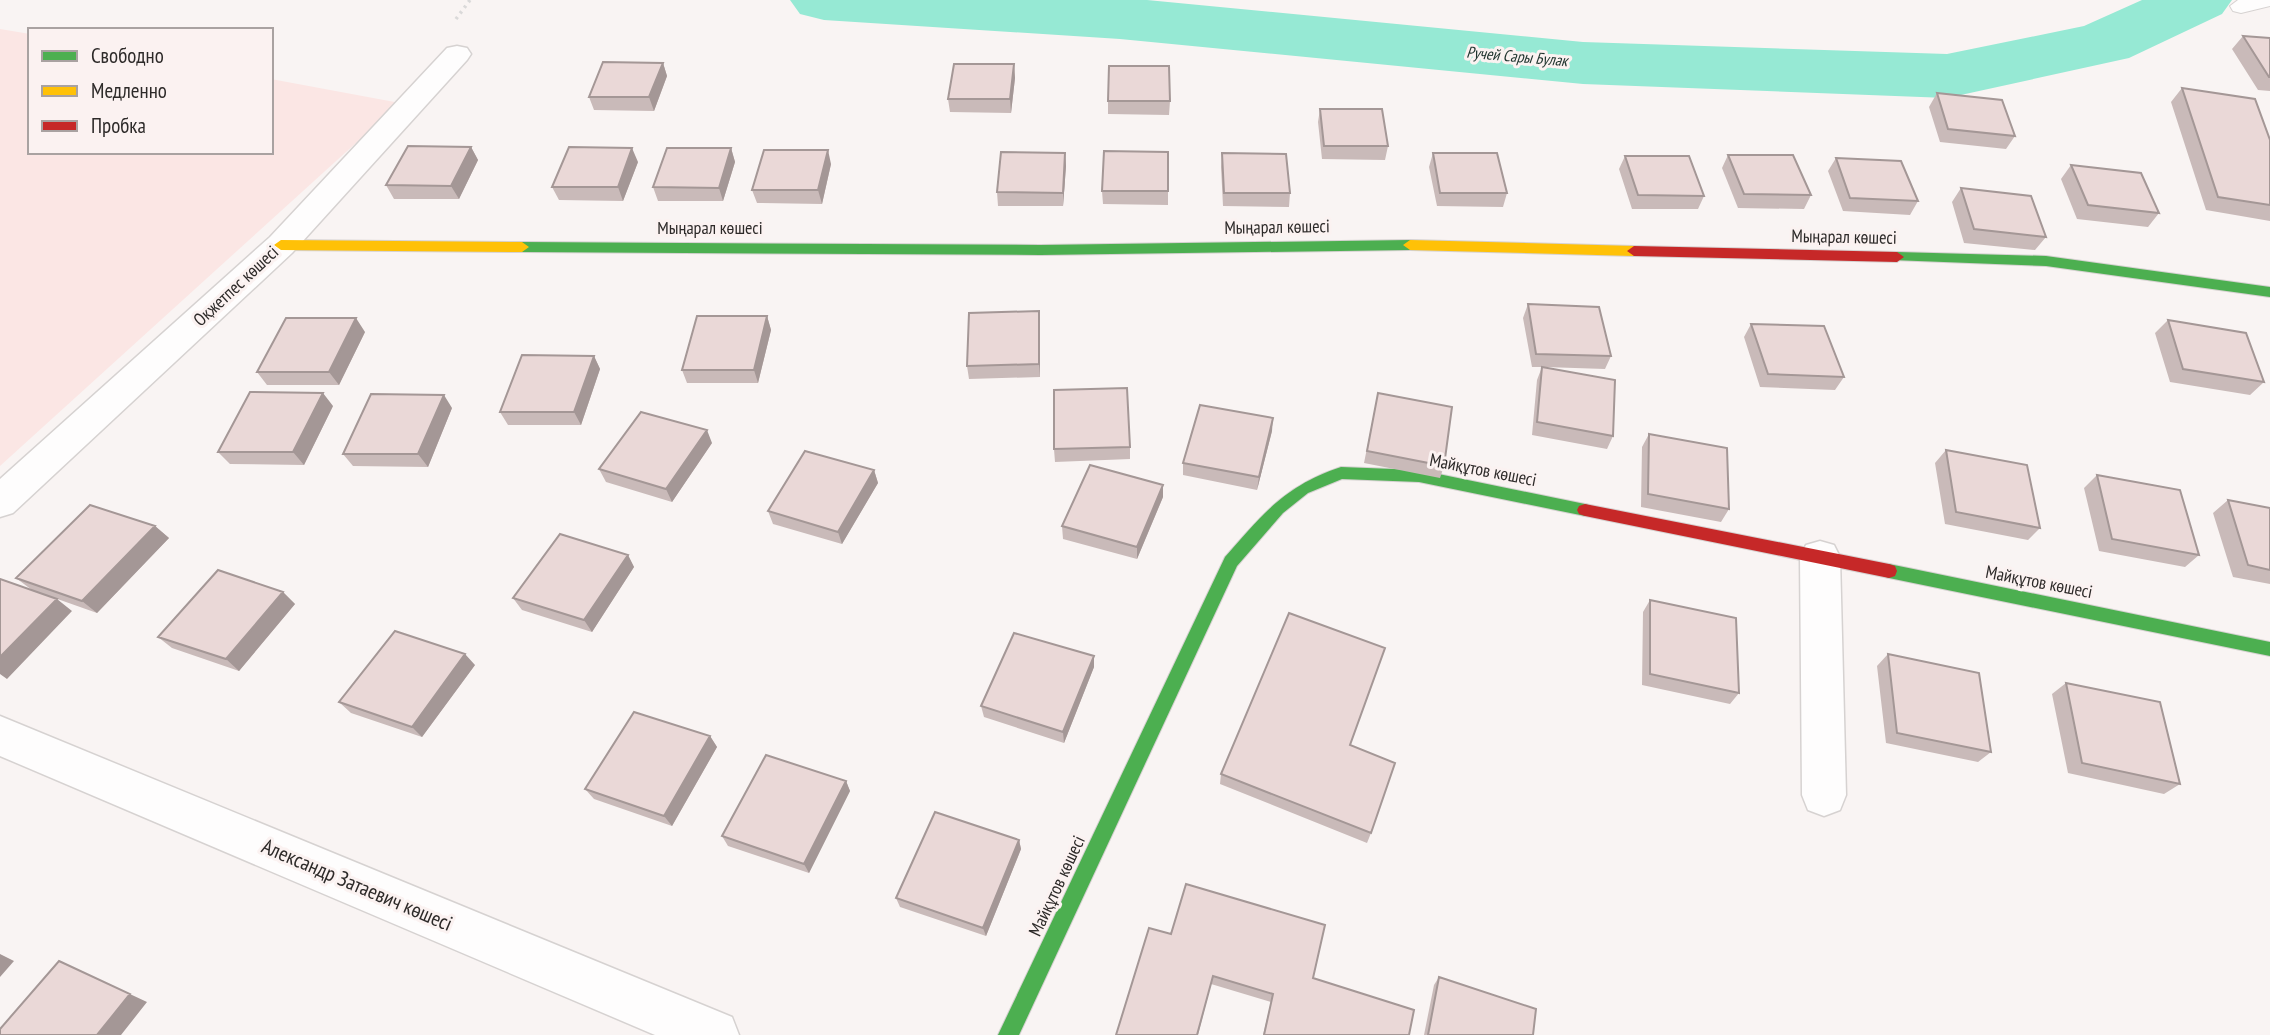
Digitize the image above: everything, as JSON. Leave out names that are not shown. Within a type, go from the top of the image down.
[{"type":"street","name":"Оқжетпес көшесі","points":[[0,502],[281,244],[457,54]]},
{"type":"street","name":"Мыңарал көшесі","points":[[281,244],[1040,250],[1414,245],[2046,261],[2270,292]]},
{"type":"street","name":"Майқұтов көшесі","points":[[1008,1035],[1231,562],[1277,509],[1303,489],[1340,473],[1419,476],[2270,649]]},
{"type":"street","points":[[1820,557],[1824,795]]},
{"type":"street","name":"Александр Затаевич көшесі","points":[[0,736],[714,1035]]},
{"type":"lane","points":[[2241,6],[2267,0]]},
{"type":"shaded area","points":[[0,29],[28,34],[28,154],[273,154],[273,79],[400,103],[0,466]]},
{"type":"building","points":[[2243,36],[2270,38],[2270,77],[2269,77]]},
{"type":"building","points":[[603,62],[663,63],[649,97],[589,97]]},
{"type":"building","points":[[954,64],[1014,64],[1010,99],[948,99]]},
{"type":"building","points":[[1109,66],[1169,66],[1170,101],[1108,101]]},
{"type":"building","points":[[2182,88],[2255,99],[2270,140],[2270,205],[2218,197]]},
{"type":"building","points":[[1937,93],[2002,100],[2015,136],[1948,129]]},
{"type":"building","points":[[1320,109],[1382,109],[1388,146],[1324,146]]},
{"type":"building","points":[[408,146],[471,147],[451,186],[386,185]]},
{"type":"building","points":[[569,147],[632,148],[618,187],[552,187]]},
{"type":"building","points":[[667,148],[731,148],[719,188],[653,187]]},
{"type":"building","points":[[764,150],[828,150],[818,190],[752,190]]},
{"type":"building","points":[[1104,151],[1168,152],[1168,191],[1102,191]]},
{"type":"building","points":[[1001,152],[1065,153],[1063,193],[997,192]]},
{"type":"building","points":[[1222,153],[1286,154],[1290,193],[1224,193]]},
{"type":"building","points":[[1433,153],[1497,153],[1507,193],[1440,193]]},
{"type":"building","points":[[1728,155],[1793,155],[1811,195],[1744,194]]},
{"type":"building","points":[[1625,156],[1689,156],[1704,196],[1638,195]]},
{"type":"building","points":[[1836,158],[1901,161],[1918,201],[1850,198]]},
{"type":"building","points":[[2071,165],[2141,173],[2159,213],[2088,205]]},
{"type":"building","points":[[1961,188],[2031,196],[2046,237],[1974,229]]},
{"type":"building","points":[[1528,304],[1599,307],[1611,356],[1536,354]]},
{"type":"building","points":[[1039,311],[1039,364],[967,366],[969,313]]},
{"type":"building","points":[[697,316],[767,316],[754,370],[682,370]]},
{"type":"building","points":[[286,318],[356,318],[329,372],[257,372]]},
{"type":"building","points":[[2168,320],[2246,333],[2264,382],[2183,369]]},
{"type":"building","points":[[1751,324],[1824,326],[1844,377],[1768,374]]},
{"type":"building","points":[[522,355],[594,356],[574,412],[500,412]]},
{"type":"building","points":[[1542,367],[1615,380],[1613,436],[1537,422]]},
{"type":"building","points":[[1127,388],[1130,447],[1054,449],[1054,390]]},
{"type":"building","points":[[250,392],[323,393],[293,452],[218,452]]},
{"type":"building","points":[[1378,393],[1452,407],[1444,466],[1367,451]]},
{"type":"building","points":[[371,394],[444,395],[418,454],[343,454]]},
{"type":"building","points":[[1200,405],[1273,418],[1259,477],[1183,463]]},
{"type":"building","points":[[641,412],[707,430],[666,489],[599,469]]},
{"type":"building","points":[[1649,434],[1727,448],[1729,509],[1648,494]]},
{"type":"building","points":[[1946,450],[2027,465],[2040,528],[1956,512]]},
{"type":"building","points":[[805,451],[874,470],[838,532],[768,511]]},
{"type":"building","points":[[1090,465],[1163,485],[1137,547],[1062,526]]},
{"type":"building","points":[[2097,475],[2180,490],[2199,555],[2112,539]]},
{"type":"building","points":[[2228,500],[2270,508],[2270,570],[2248,565]]},
{"type":"building","points":[[90,505],[155,526],[82,601],[16,578]]},
{"type":"building","points":[[560,534],[628,555],[584,620],[513,598]]},
{"type":"building","points":[[218,570],[283,592],[226,659],[158,637]]},
{"type":"building","points":[[0,579],[57,599],[0,657]]},
{"type":"building","points":[[1650,600],[1736,618],[1739,693],[1650,674]]},
{"type":"building","points":[[1289,613],[1385,648],[1350,745],[1395,763],[1371,833],[1221,774]]},
{"type":"building","points":[[395,631],[465,654],[412,727],[339,702]]},
{"type":"building","points":[[1014,633],[1094,656],[1063,732],[981,706]]},
{"type":"building","points":[[1888,654],[1979,673],[1991,752],[1897,733]]},
{"type":"building","points":[[2066,683],[2160,702],[2180,784],[2082,763]]},
{"type":"building","points":[[634,712],[710,736],[664,816],[585,789]]},
{"type":"building","points":[[766,755],[846,781],[804,864],[722,836]]},
{"type":"building","points":[[935,812],[1019,840],[983,928],[896,898]]},
{"type":"building","points":[[1186,884],[1325,925],[1313,978],[1414,1010],[1409,1035],[1264,1035],[1273,994],[1213,976],[1197,1035],[1116,1035],[1149,928],[1171,934]]},
{"type":"building","points":[[59,961],[130,994],[97,1035],[0,1035],[0,1029]]},
{"type":"building","points":[[1439,977],[1536,1009],[1533,1035],[1428,1035]]},
{"type":"waterway","name":"Ручей Сары Булак","points":[[824,0],[1120,18],[1583,63],[1947,76],[2104,43],[2198,0]]},
{"type":"traffic: fast","points":[[522,247],[1040,250],[1410,245]]},
{"type":"traffic: fast","points":[[1897,257],[2046,261],[2270,292]]},
{"type":"traffic: fast","points":[[1008,1035],[1231,562],[1277,509],[1303,489],[1341,473],[1419,476],[1585,510]]},
{"type":"traffic: fast","points":[[1889,571],[2270,649]]},
{"type":"traffic: slow","points":[[281,245],[522,247]]},
{"type":"traffic: slow","points":[[1410,245],[1634,251]]},
{"type":"traffic: jam","points":[[1634,251],[1897,257]]},
{"type":"traffic: jam","points":[[1585,510],[1889,571]]}]
